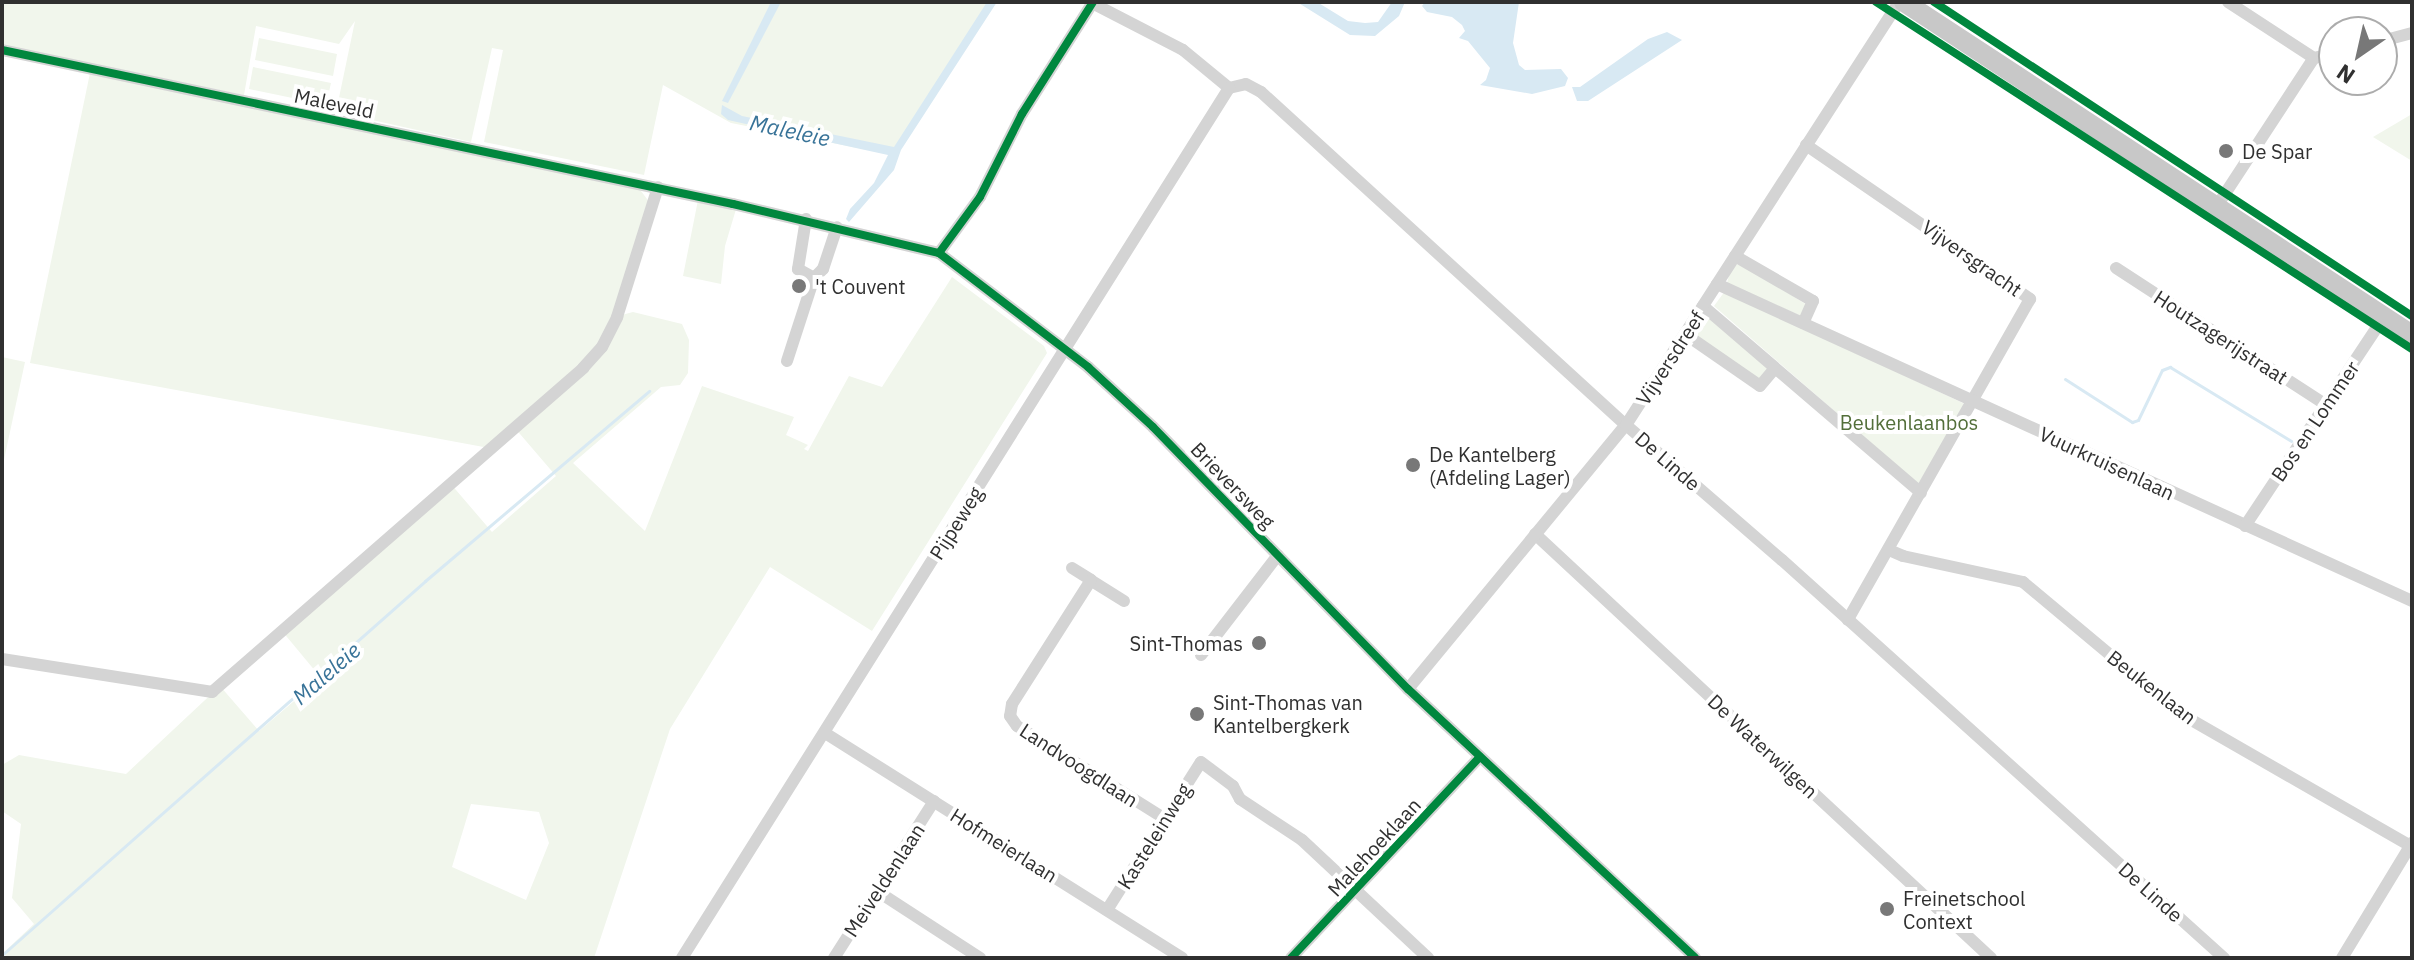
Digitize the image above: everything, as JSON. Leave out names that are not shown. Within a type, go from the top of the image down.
[{"type":"main road","points":[[1901,2],[2412,335]]},
{"type":"street","name":"Vijversdreef","points":[[1408,689],[1626,425],[1901,2]]},
{"type":"street","points":[[2228,2],[2314,58]]},
{"type":"street","points":[[939,253],[980,197],[1022,114],[1092,3]]},
{"type":"street","name":"De Linde","points":[[1092,3],[1183,50],[1229,88],[1246,84],[1261,92],[1626,425],[2224,958]]},
{"type":"street","name":"Maleveld","points":[[2,50],[658,187]]},
{"type":"street","points":[[2217,206],[2314,58],[2318,57]]},
{"type":"street","name":"Pijpeweg","points":[[682,958],[1229,88]]},
{"type":"street","name":"Vijversgracht","points":[[1806,145],[2030,299],[1848,620]]},
{"type":"street","points":[[2,659],[212,692],[583,368],[602,347],[617,317],[658,187]]},
{"type":"street","name":"Brieversweg","points":[[658,187],[806,219],[939,253],[1066,350],[1188,460],[1408,689],[1695,958]]},
{"type":"street","points":[[806,219],[798,269],[814,278]]},
{"type":"street","points":[[787,361],[814,278],[823,269],[837,227]]},
{"type":"street","points":[[1735,256],[1813,301],[1803,323]]},
{"type":"street","name":"Houtzagerijstraat","points":[[2116,268],[2326,405]]},
{"type":"street","name":"Vuurkruisenlaan","points":[[1717,284],[2412,601]]},
{"type":"street","points":[[1703,306],[1921,493]]},
{"type":"street","name":"Bos en Lommer","points":[[2245,526],[2384,317]]},
{"type":"street","points":[[1685,334],[1760,386],[1775,368]]},
{"type":"street","name":"De Waterwilgen","points":[[1535,534],[1991,958]]},
{"type":"street","name":"Beukenlaan","points":[[1889,550],[1903,556],[2023,582],[2181,714],[2411,845]]},
{"type":"street","points":[[1201,655],[1278,555]]},
{"type":"street","points":[[1072,568],[1124,601]]},
{"type":"street","name":"Landvoogdlaan","points":[[1091,580],[1012,704],[1010,716],[1017,726],[1165,819]]},
{"type":"street","name":"Hofmeierlaan","points":[[825,733],[1182,958]]},
{"type":"street","name":"Malehoeklaan","points":[[1291,958],[1480,757]]},
{"type":"street","name":"Kasteleinweg","points":[[1107,910],[1201,762],[1233,786],[1240,799],[1302,840],[1356,889]]},
{"type":"street","name":"Meiveldenlaan","points":[[834,958],[934,801]]},
{"type":"street","points":[[2342,958],[2411,845]]},
{"type":"street","points":[[1356,889],[1428,958]]},
{"type":"street","points":[[877,891],[964,954],[980,958]]},
{"type":"green space","points":[[2,2],[994,2],[893,155],[731,123],[663,85],[644,175],[484,142],[503,50],[492,48],[471,142],[336,112],[355,21],[339,44],[256,26],[244,95],[2,45]]},
{"type":"green space","points":[[259,38],[337,54],[333,76],[255,60]]},
{"type":"green space","points":[[253,67],[331,83],[326,105],[249,89]]},
{"type":"green space","points":[[90,73],[638,187],[650,203],[618,316],[633,312],[682,324],[689,340],[688,373],[680,385],[661,387],[573,463],[645,531],[702,386],[794,417],[786,435],[808,445],[804,449],[808,451],[849,376],[882,387],[952,277],[1044,346],[1047,353],[872,631],[770,567],[670,729],[594,958],[12,958],[2,954],[34,924],[12,898],[21,824],[2,811],[2,765],[19,755],[126,774],[220,686],[259,731],[321,678],[282,631],[450,483],[492,532],[556,476],[514,427],[489,448],[30,363]],"holes":[[[471,804],[539,812],[549,843],[526,900],[452,867]]]},
{"type":"green space","points":[[2412,114],[2412,161],[2373,137]]},
{"type":"green space","points":[[698,200],[737,206],[725,246],[721,284],[683,276]]},
{"type":"green space","points":[[1742,264],[1807,305],[1801,316],[1727,283],[1732,265]]},
{"type":"green space","name":"Beukenlaanbos","points":[[1725,291],[1967,405],[1918,484],[1714,306]]},
{"type":"green space","points":[[1702,315],[1707,315],[1768,367],[1763,378],[1757,378],[1693,334]]},
{"type":"green space","points":[[2,357],[25,362],[2,469]]},
{"type":"water","points":[[771,2],[781,2],[728,103],[722,101]]},
{"type":"water","points":[[987,2],[997,2],[901,150],[894,170],[849,222],[846,219],[850,209],[874,183],[888,155],[728,120],[721,114],[722,105],[742,116],[894,147]]},
{"type":"water","points":[[1297,2],[1317,2],[1348,21],[1365,23],[1378,22],[1392,2],[1405,2],[1399,16],[1375,36],[1350,35]]},
{"type":"water","points":[[1425,2],[1519,2],[1513,43],[1519,65],[1525,70],[1561,69],[1568,78],[1565,86],[1532,94],[1480,85],[1486,80],[1490,68],[1468,41],[1459,38],[1465,31],[1462,25],[1452,17],[1427,12],[1422,6]]},
{"type":"water","points":[[1667,32],[1682,40],[1588,101],[1577,101],[1572,87],[1580,87],[1648,39]]},
{"type":"waterway","points":[[2065,379],[2132,422],[2138,420],[2162,370],[2170,367],[2291,441]]},
{"type":"waterway","name":"Maleleie","points":[[2,955],[425,581],[649,391]]},
{"type":"cycle path","points":[[939,253],[980,197],[1022,114],[1093,2]]},
{"type":"cycle path","points":[[1876,2],[2412,349]]},
{"type":"cycle path","points":[[1934,2],[2412,316]]},
{"type":"cycle path","points":[[2,50],[733,204],[939,253],[1088,367],[1153,427],[1408,689],[1695,958]]},
{"type":"cycle path","points":[[1291,958],[1480,757]]},
{"type":"place","name":"De Spar","points":[[2226,151]]},
{"type":"place","name":"'t Couvent","points":[[799,286]]},
{"type":"place","name":"De Kantelberg (Afdeling Lager)","points":[[1413,465]]},
{"type":"place","name":"Sint-Thomas","points":[[1259,643]]},
{"type":"place","name":"Sint-Thomas van Kantelbergkerk","points":[[1197,714]]},
{"type":"place","name":"Freinetschool Context","points":[[1887,909]]}]
